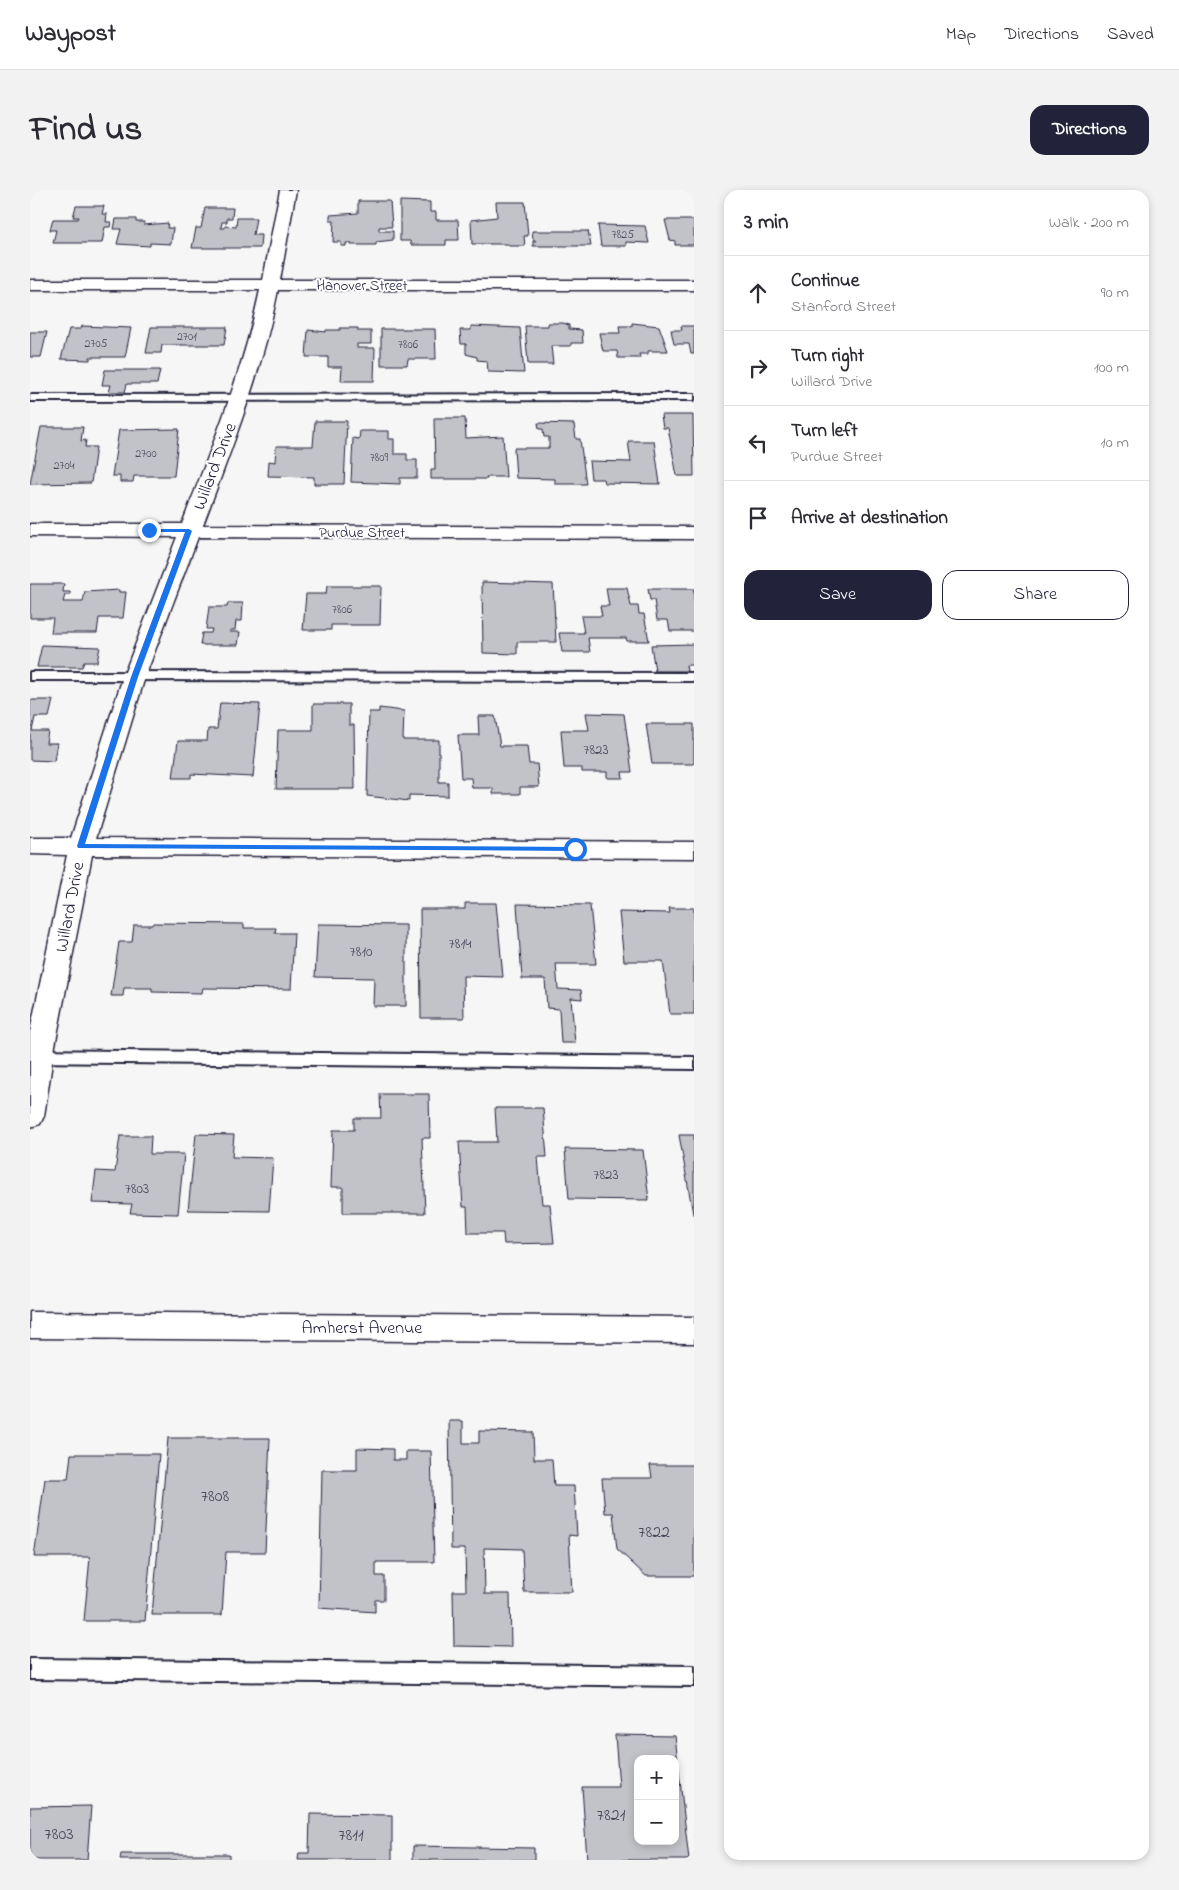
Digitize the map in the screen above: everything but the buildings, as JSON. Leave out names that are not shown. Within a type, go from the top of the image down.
[{"type":"street","name":"Willard Drive","points":[[30,1116],[35,1056],[81,846],[134,677],[241,398],[256,352],[271,285],[288,190]]},
{"type":"street","name":"Hanover Street","points":[[30,285],[694,285]]},
{"type":"street","name":"Purdue Street","points":[[30,530],[694,533]]},
{"type":"street","points":[[30,846],[694,850]]},
{"type":"street","name":"Amherst Avenue","points":[[30,1324],[694,1330]]},
{"type":"lane","points":[[30,398],[694,397]]},
{"type":"lane","points":[[30,676],[694,677]]},
{"type":"lane","points":[[35,1056],[694,1063]]},
{"type":"lane","points":[[30,1669],[694,1676]]},
{"type":"route","points":[[149,530],[189,531],[134,677],[81,846],[575,849]]}]
